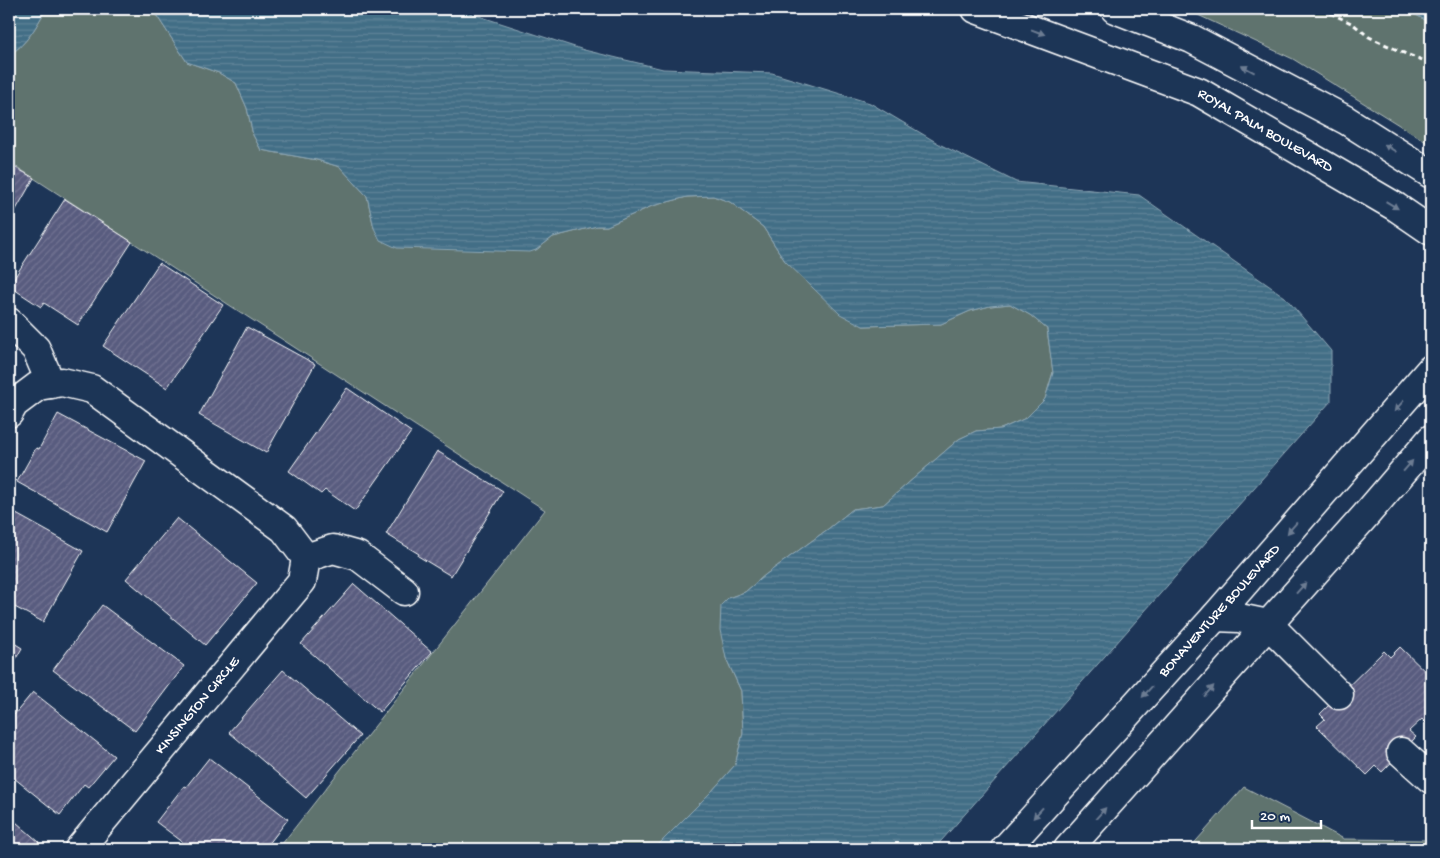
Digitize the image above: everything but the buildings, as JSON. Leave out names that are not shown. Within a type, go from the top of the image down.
[{"type":"main road","name":"ROYAL PALM BOULEVARD","points":[[976,9],[1199,92],[1396,207],[1431,231]]},
{"type":"main road","points":[[1115,9],[1192,39],[1346,120],[1431,174]]},
{"type":"main road","points":[[9,322],[36,349],[52,384]]},
{"type":"main road","name":"BONAVENTURE BOULEVARD","points":[[1005,849],[1215,617],[1431,369]]},
{"type":"main road","points":[[9,413],[14,404],[38,386],[62,382],[92,389],[284,529],[306,558],[333,550],[358,556],[404,591]]},
{"type":"main road","points":[[1068,849],[1431,439]]},
{"type":"main road","name":"KINSINGTON CIRCLE","points":[[80,849],[302,580],[306,558]]},
{"type":"main road","points":[[1215,617],[1239,618],[1268,624],[1339,695]]},
{"type":"main road","points":[[1402,752],[1431,779]]},
{"type":"path","points":[[1322,9],[1353,24],[1369,37],[1428,62],[1431,66]]},
{"type":"green space","points":[[46,9],[145,9],[157,16],[187,62],[219,73],[236,83],[247,108],[253,135],[261,150],[317,160],[340,167],[367,196],[374,228],[536,250],[553,237],[597,226],[607,226],[652,206],[687,197],[713,196],[730,202],[763,227],[785,261],[863,326],[941,324],[970,311],[1010,304],[1030,315],[1047,329],[1053,372],[1045,399],[1026,418],[1001,429],[976,431],[959,439],[883,505],[853,509],[745,592],[728,598],[726,658],[741,691],[743,733],[735,765],[654,849],[278,849],[545,510],[9,162],[9,55],[35,29]]},
{"type":"green space","points":[[1185,9],[1405,9],[1429,22],[1431,24],[1431,145],[1293,59]]},
{"type":"green space","points":[[1244,787],[1344,839],[1431,840],[1431,849],[1189,849]]},
{"type":"water","points":[[9,9],[46,9],[35,29],[9,55]]},
{"type":"water","points":[[145,9],[457,9],[584,50],[663,69],[772,73],[870,103],[941,145],[1016,182],[1139,195],[1285,297],[1331,351],[1331,401],[934,849],[654,849],[735,765],[743,733],[741,691],[726,658],[720,630],[721,605],[728,598],[745,592],[853,509],[883,505],[959,439],[976,431],[1001,429],[1026,418],[1045,399],[1053,373],[1047,329],[1030,315],[1010,304],[970,311],[941,324],[863,326],[840,314],[785,261],[763,227],[730,202],[713,196],[687,197],[652,206],[607,226],[597,226],[553,237],[536,250],[530,252],[397,248],[380,240],[374,228],[367,196],[340,167],[317,160],[261,150],[253,135],[247,108],[236,83],[219,73],[187,62],[157,16]]},
{"type":"water","points":[[1405,9],[1431,9],[1431,24],[1429,22]]}]
